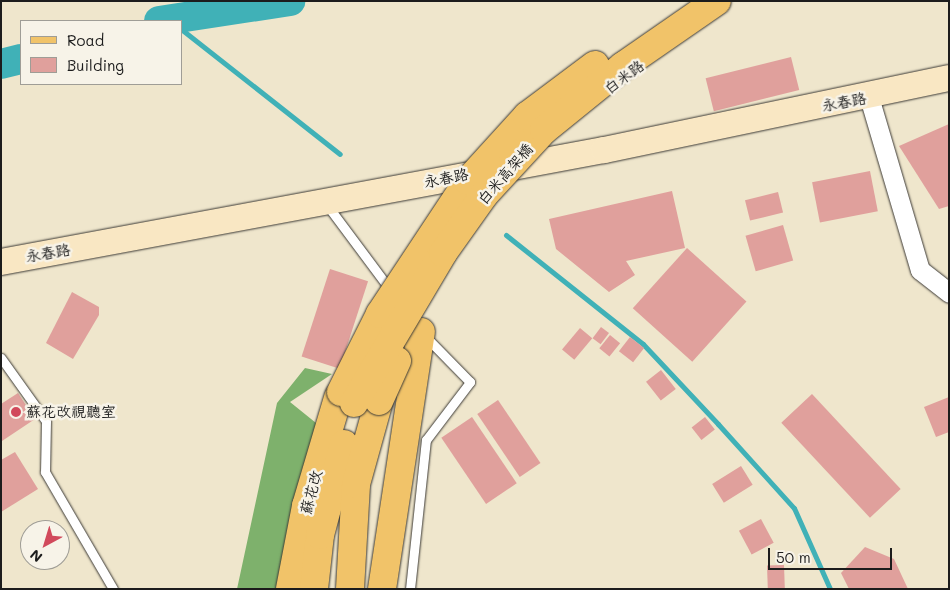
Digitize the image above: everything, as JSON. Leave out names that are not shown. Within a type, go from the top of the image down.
[{"type":"main road","name":"白米高架橋","points":[[357,401],[380,314],[468,181],[527,116],[686,1]]},
{"type":"main road","name":"白米高架橋","points":[[357,401],[443,252],[484,195],[563,114],[716,1]]},
{"type":"main road","points":[[382,589],[421,332]]},
{"type":"main road","name":"蘇花改","points":[[316,589],[320,535],[357,401]]},
{"type":"main road","name":"蘇花改","points":[[290,589],[306,506],[357,401]]},
{"type":"main road","points":[[350,589],[356,484],[357,401]]},
{"type":"street","name":"白米路","points":[[525,165],[557,131],[624,76],[732,1]]},
{"type":"street","name":"永春路","points":[[1,262],[525,165],[869,97],[949,78]]},
{"type":"street","points":[[869,97],[920,270],[949,293]]},
{"type":"lane","points":[[325,202],[421,332],[470,382],[426,440],[410,589]]},
{"type":"lane","points":[[1,358],[46,421],[45,472],[113,589]]},
{"type":"green space","points":[[305,368],[332,374],[290,402],[321,427],[276,589],[237,589],[277,403]]},
{"type":"building","points":[[791,57],[799,90],[714,111],[706,78]]},
{"type":"building","points":[[949,124],[949,206],[939,209],[899,146]]},
{"type":"building","points":[[870,171],[878,211],[820,223],[812,182]]},
{"type":"building","points":[[672,191],[685,248],[626,261],[635,275],[609,292],[556,249],[549,219]]},
{"type":"building","points":[[778,192],[783,212],[750,221],[745,200]]},
{"type":"building","points":[[783,225],[793,261],[756,271],[746,236]]},
{"type":"building","points":[[687,248],[746,302],[692,362],[633,308]]},
{"type":"building","points":[[330,269],[368,281],[340,369],[302,356]]},
{"type":"building","points":[[72,292],[99,307],[99,315],[73,359],[46,343]]},
{"type":"building","points":[[601,327],[609,333],[601,344],[593,338]]},
{"type":"building","points":[[580,328],[592,338],[574,360],[562,349]]},
{"type":"building","points":[[610,335],[620,343],[609,356],[599,348]]},
{"type":"building","points":[[630,337],[644,348],[633,362],[619,351]]},
{"type":"building","points":[[661,370],[676,389],[661,401],[646,382]]},
{"type":"building","name":"蘇花改視聽室","points":[[18,393],[35,419],[2,441],[1,404]]},
{"type":"building","points":[[812,394],[901,489],[870,518],[781,423]]},
{"type":"building","points":[[949,397],[949,432],[936,437],[924,407]]},
{"type":"building","points":[[498,400],[540,463],[520,477],[477,414]]},
{"type":"building","points":[[472,417],[517,483],[486,504],[441,438]]},
{"type":"building","points":[[705,417],[715,430],[701,440],[692,427]]},
{"type":"building","points":[[15,452],[38,489],[1,512],[1,460]]},
{"type":"building","points":[[741,466],[753,485],[724,503],[712,484]]},
{"type":"building","points":[[761,519],[774,543],[752,555],[739,531]]},
{"type":"building","points":[[865,547],[894,559],[908,589],[849,589],[841,573]]},
{"type":"building","points":[[784,565],[785,589],[768,589],[767,566]]},
{"type":"waterway","points":[[166,20],[290,1]]},
{"type":"waterway","points":[[182,30],[340,154]]},
{"type":"waterway","points":[[1,64],[20,59]]},
{"type":"waterway","points":[[506,235],[643,344],[718,424],[794,508],[830,589]]},
{"type":"place","name":"蘇花改視聽室","points":[[16,412]]}]
